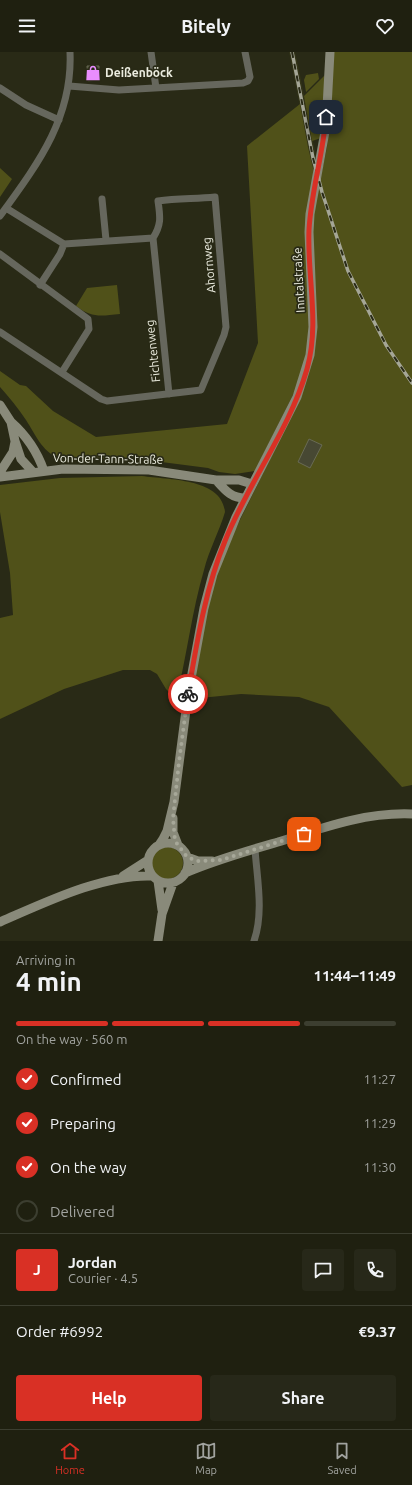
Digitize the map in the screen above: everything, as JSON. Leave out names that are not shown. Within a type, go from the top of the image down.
[{"type":"main road","name":"Inntalstraße","points":[[174,802],[188,695],[204,608],[213,574],[225,541],[245,498],[297,397],[307,368],[312,343],[313,305],[309,232],[313,195],[326,126],[330,52]]},
{"type":"main road","points":[[0,405],[11,422],[23,432],[33,446],[44,471]]},
{"type":"main road","points":[[11,422],[21,459],[33,472]]},
{"type":"main road","points":[[0,472],[12,452],[15,441]]},
{"type":"main road","name":"Von-der-Tann-Straße","points":[[0,477],[33,472],[80,469],[149,470],[216,480],[239,480],[252,484]]},
{"type":"main road","points":[[216,480],[228,494],[236,517]]},
{"type":"main road","points":[[228,494],[239,498],[245,498]]},
{"type":"main road","points":[[159,845],[166,831],[174,802]]},
{"type":"main road","points":[[120,878],[155,878],[166,883],[173,883],[179,880],[185,873],[188,862],[187,857],[184,850],[178,845],[173,832],[174,802]]},
{"type":"main road","points":[[185,873],[346,820],[387,814],[412,814]]},
{"type":"main road","points":[[162,914],[155,878],[149,870],[148,860],[152,849],[159,845],[165,843],[178,845]]},
{"type":"main road","points":[[187,857],[198,861],[221,860]]},
{"type":"main road","points":[[0,922],[71,893],[120,878],[148,860]]},
{"type":"main road","points":[[158,941],[162,914],[173,883]]},
{"type":"street","points":[[0,216],[47,146],[59,120],[65,105],[69,86],[70,52]]},
{"type":"street","points":[[151,52],[156,88]]},
{"type":"street","points":[[69,86],[119,90],[246,83],[250,80],[251,74],[245,52]]},
{"type":"street","points":[[0,88],[30,107],[59,120]]},
{"type":"street","name":"Ahornweg","points":[[153,238],[159,229],[160,220],[158,201],[184,198],[191,200],[215,197],[226,327],[201,390],[169,394]]},
{"type":"street","points":[[102,199],[106,240]]},
{"type":"street","points":[[6,208],[64,244],[153,238]]},
{"type":"street","name":"Fichtenweg","points":[[0,332],[101,399],[107,401],[169,394],[153,238]]},
{"type":"street","points":[[40,285],[60,254],[64,244]]},
{"type":"street","points":[[0,254],[84,316],[90,323],[89,329],[62,372]]},
{"type":"street","points":[[254,941],[257,933],[259,911],[255,849]]},
{"type":"shaded area","points":[[289,52],[295,52],[298,65],[317,161],[314,172],[308,147]]},
{"type":"shaded area","points":[[334,52],[412,52],[412,785],[402,787],[329,707],[299,697],[241,694],[200,698],[194,680],[208,608],[217,574],[229,542],[300,399],[305,384],[313,262],[313,214],[327,147]]},
{"type":"shaded area","points":[[318,73],[319,79],[306,92],[304,80],[306,75]]},
{"type":"shaded area","points":[[325,75],[321,138],[312,141],[304,96]]},
{"type":"shaded area","points":[[300,104],[314,172],[309,343],[299,383],[255,471],[235,474],[219,472],[208,468],[146,460],[58,458],[52,455],[39,442],[20,411],[0,387],[0,371],[20,385],[26,386],[53,411],[96,437],[227,424],[258,343],[247,146]]},
{"type":"shaded area","points":[[0,168],[12,179],[0,197]]},
{"type":"shaded area","points":[[117,285],[120,314],[96,315],[87,313],[76,306],[87,288]]},
{"type":"shaded area","points":[[142,476],[179,480],[205,487],[215,493],[222,501],[225,512],[206,563],[200,585],[177,696],[172,695],[166,689],[157,674],[150,670],[123,670],[64,689],[0,719],[0,618],[13,615],[10,573],[0,512],[0,485],[60,478]]},
{"type":"shaded area","points":[[164,847],[170,847],[180,854],[183,863],[182,869],[176,876],[170,879],[164,879],[154,872],[151,866],[151,860],[158,850]]},
{"type":"building","name":"Deißenböck","points":[[87,66],[99,66],[99,80],[88,81]]},
{"type":"building","points":[[309,439],[322,445],[310,468],[298,462]]},
{"type":"railway","points":[[292,52],[313,158],[322,192],[348,271],[386,345],[412,383]]},
{"type":"way so far","points":[[188,694],[173,818],[173,832],[175,841],[184,850],[187,857],[198,861],[221,860],[304,834]]},
{"type":"place","name":"Deißenböck","points":[[93,73]]},
{"type":"route","points":[[188,694],[204,608],[213,574],[225,541],[245,498],[286,421],[297,397],[307,368],[312,343],[313,327],[309,232],[310,214],[323,147],[326,117]]}]
